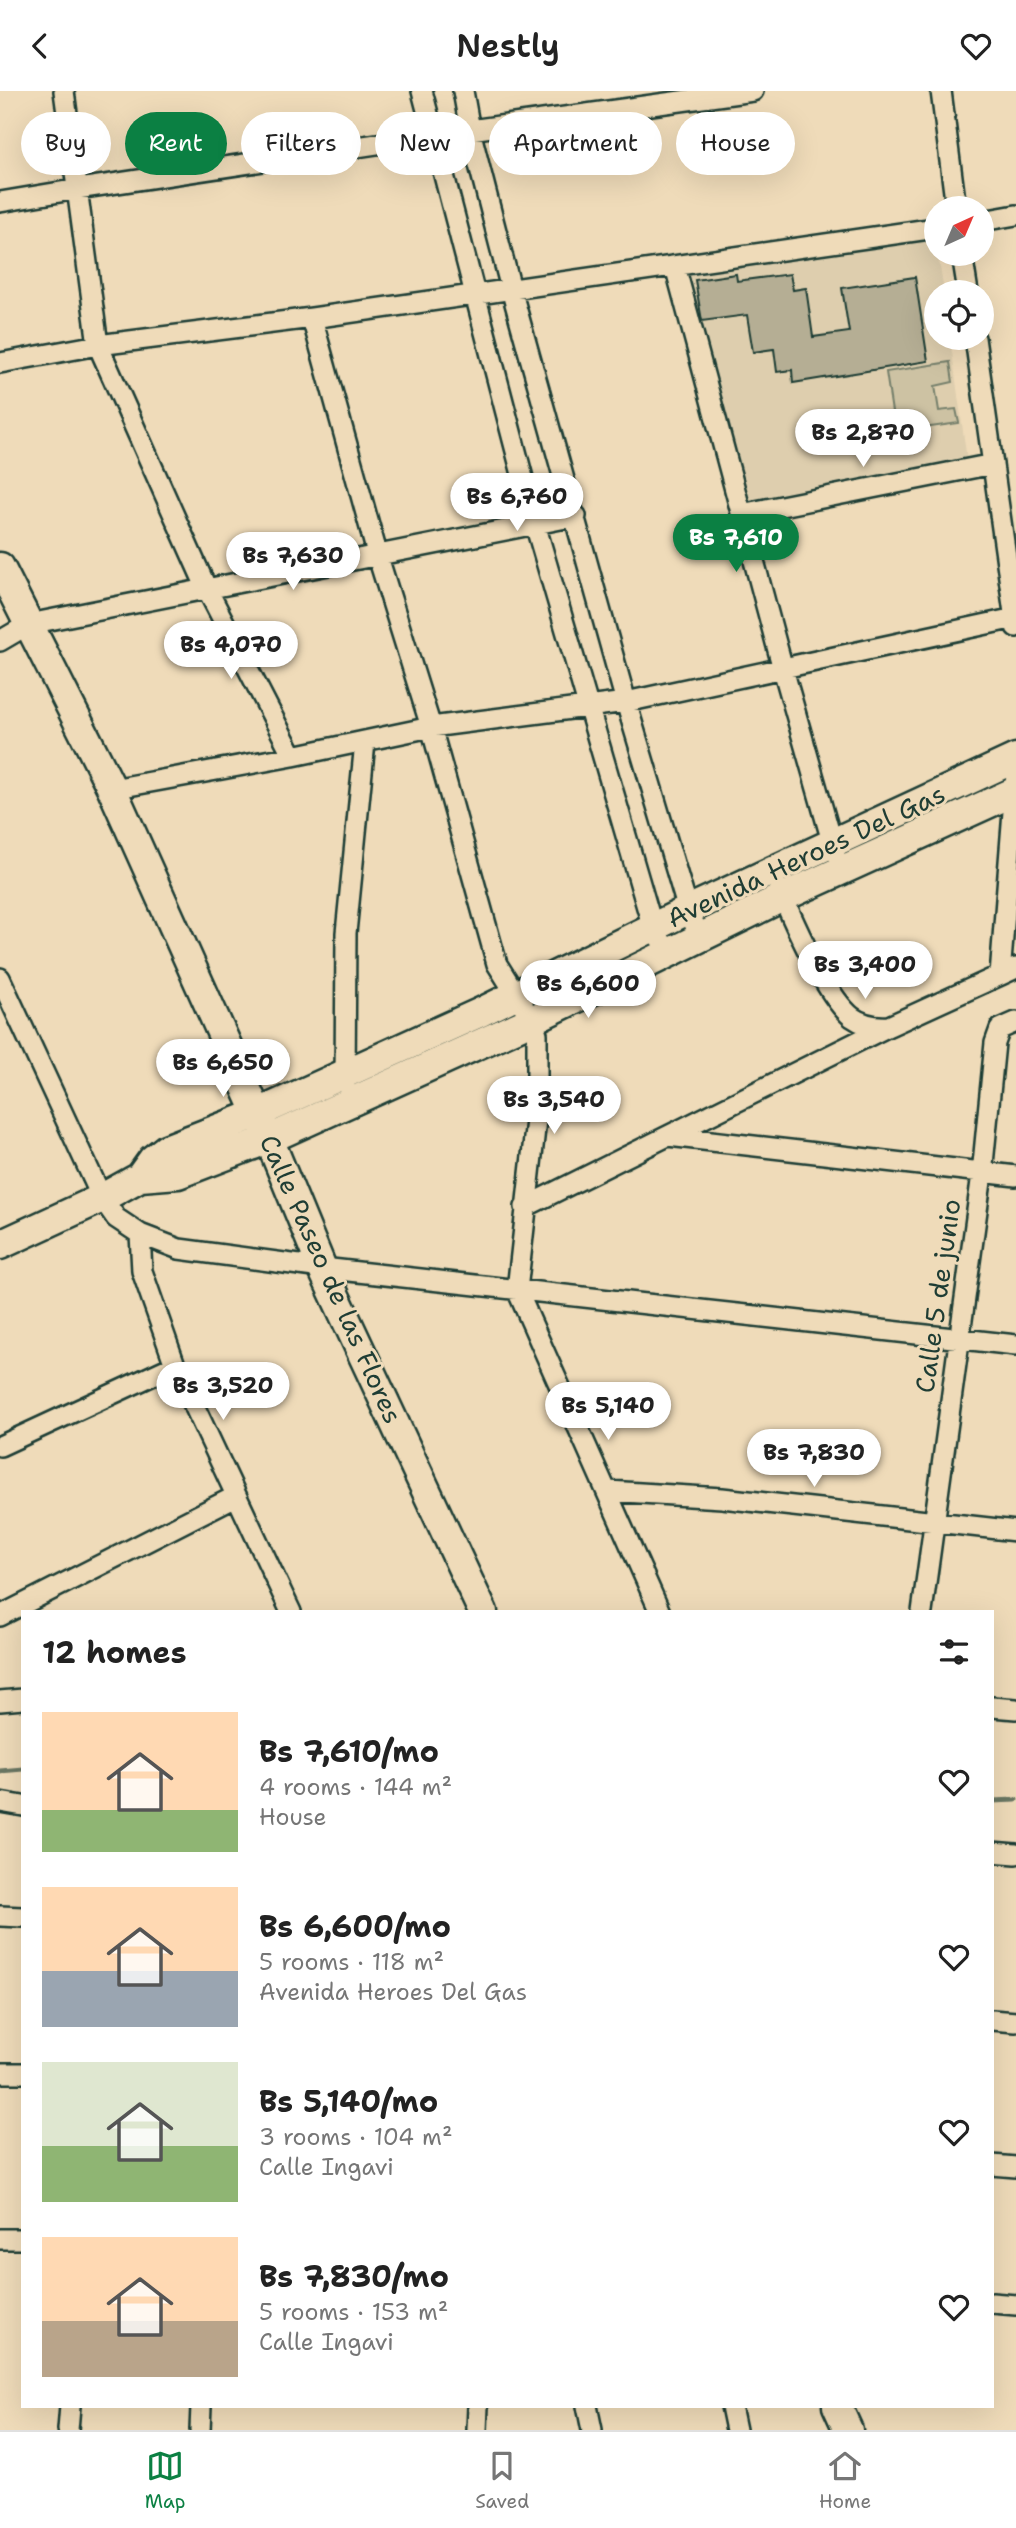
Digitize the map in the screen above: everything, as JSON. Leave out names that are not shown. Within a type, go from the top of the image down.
[{"type":"street","points":[[64,91],[98,345],[206,587],[293,757]]},
{"type":"street","points":[[422,91],[428,112]]},
{"type":"street","points":[[463,91],[467,112]]},
{"type":"street","points":[[475,129],[753,91]]},
{"type":"street","points":[[941,91],[954,196]]},
{"type":"street","points":[[0,202],[375,145]]},
{"type":"street","points":[[475,149],[626,702],[688,910],[700,937]]},
{"type":"street","points":[[444,175],[535,524],[653,928],[669,953]]},
{"type":"street","points":[[994,219],[1016,215]]},
{"type":"street","points":[[0,363],[98,345],[312,318],[924,229]]},
{"type":"street","points":[[675,265],[783,669],[837,857]]},
{"type":"street","points":[[312,318],[378,557],[431,727],[497,964],[532,1020],[537,1034],[537,1111],[517,1290],[659,1610]]},
{"type":"street","points":[[112,789],[293,757],[431,727],[626,702],[1015,622],[977,350]]},
{"type":"street","points":[[741,514],[993,464]]},
{"type":"street","points":[[0,641],[29,624],[576,516]]},
{"type":"street","name":"Calle Paseo de las Flores","points":[[0,567],[112,789],[269,1139],[322,1268],[482,1610]]},
{"type":"street","points":[[346,1102],[346,933],[365,742]]},
{"type":"street","name":"Avenida Heroes Del Gas","points":[[837,857],[1016,758]]},
{"type":"street","points":[[525,1207],[889,1026],[1008,972],[1015,786]]},
{"type":"street","name":"Avenida Heroes Del Gas","points":[[140,1177],[153,1159],[166,1149],[256,1114],[345,1074],[516,995],[688,910],[777,884],[837,857],[1015,786]]},
{"type":"street","points":[[777,884],[833,997],[842,1008],[867,1025],[889,1026]]},
{"type":"street","name":"Avenida Heroes Del Gas","points":[[140,1177],[178,1174],[269,1139],[532,1020],[700,937],[777,884]]},
{"type":"street","points":[[0,978],[102,1198],[117,1218],[140,1234],[179,1249],[322,1268],[1015,1345]]},
{"type":"street","name":"Calle 5 de junio","points":[[922,1610],[982,1174],[995,1043],[1008,1025]]},
{"type":"street","points":[[668,1136],[1016,1176]]},
{"type":"street","points":[[0,1245],[102,1198],[140,1177]]},
{"type":"street","points":[[140,1234],[142,1271],[175,1365],[290,1610]]},
{"type":"street","points":[[0,1446],[175,1365]]},
{"type":"street","points":[[608,1491],[722,1498],[1016,1531]]},
{"type":"street","points":[[0,1616],[236,1496]]},
{"type":"street","points":[[0,1701],[21,1699]]},
{"type":"street","points":[[994,1707],[1016,1709]]},
{"type":"street","points":[[0,1802],[21,1806]]},
{"type":"street","points":[[994,1852],[1016,1854]]},
{"type":"street","points":[[0,1916],[21,1917]]},
{"type":"street","points":[[994,2020],[1016,2022]]},
{"type":"street","points":[[0,2073],[21,2073]]},
{"type":"street","points":[[994,2165],[1016,2167]]},
{"type":"street","points":[[0,2239],[21,2239]]},
{"type":"street","points":[[994,2303],[1016,2305]]},
{"type":"street","points":[[68,2430],[70,2408]]},
{"type":"street","points":[[200,2430],[201,2408]]},
{"type":"street","points":[[477,2430],[478,2408]]},
{"type":"street","points":[[587,2408],[592,2430]]},
{"type":"street","points":[[731,2408],[736,2430]]},
{"type":"street","points":[[837,2408],[848,2430]]},
{"type":"shaded area","points":[[924,235],[924,266],[940,266],[942,280],[924,280],[924,350],[952,350],[967,460],[752,507],[687,276]]},
{"type":"shaded area","points":[[950,362],[953,382],[935,386],[939,411],[956,409],[959,423],[895,432],[886,372]]},
{"type":"building","points":[[736,274],[737,281],[790,274],[793,290],[806,288],[813,337],[849,332],[842,288],[915,277],[924,350],[926,350],[928,361],[793,383],[792,370],[777,372],[774,349],[753,352],[747,315],[702,321],[695,280]]},
{"type":"waterway","points":[[0,1771],[21,1769]]},
{"type":"waterway","points":[[994,1801],[1016,1800]]}]
